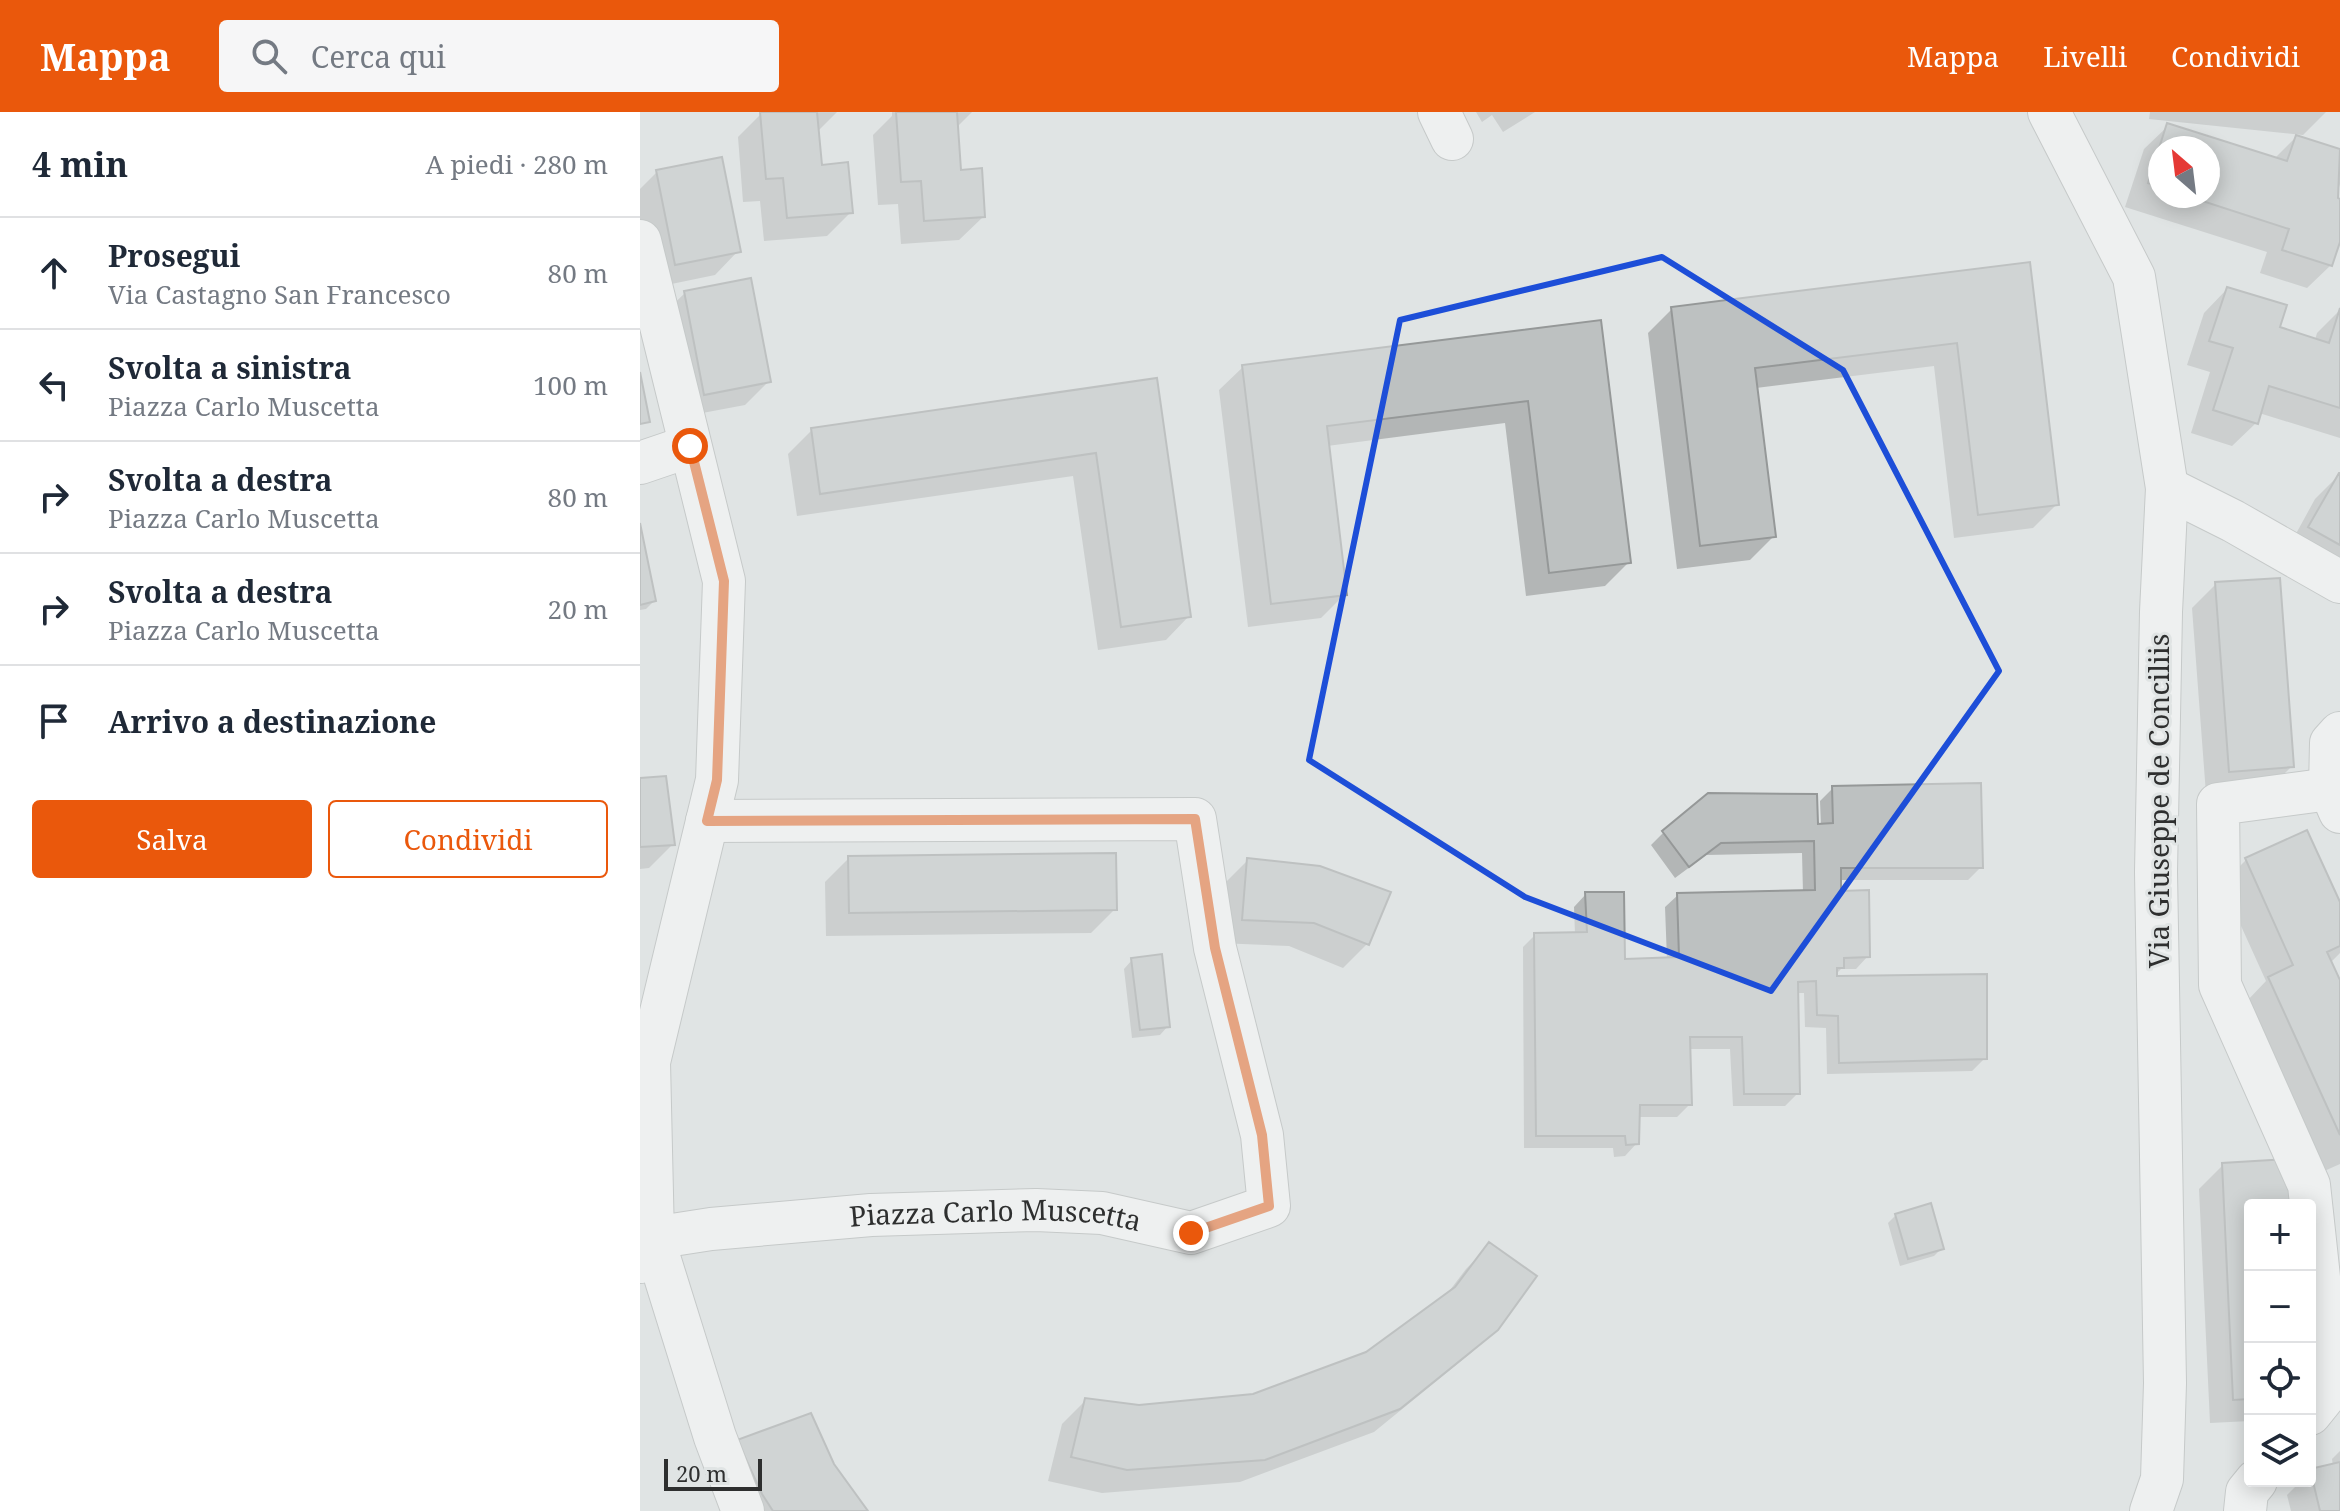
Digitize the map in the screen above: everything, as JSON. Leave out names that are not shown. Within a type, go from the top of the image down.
[{"type":"street","name":"Via Giuseppe de Conciliis","points":[[2049,112],[2134,277],[2167,488],[2161,612],[2156,872],[2165,1383],[2162,1479],[2151,1511]]},
{"type":"street","points":[[640,241],[724,581],[717,780],[649,1062],[646,1250],[743,1511]]},
{"type":"street","points":[[640,463],[690,446]]},
{"type":"street","points":[[2167,488],[2233,521],[2340,582]]},
{"type":"street","points":[[2327,1396],[2325,1181],[2220,985],[2218,804],[2335,800],[2331,743],[2340,733]]},
{"type":"street","name":"Piazza Carlo Muscetta","points":[[646,1250],[711,1229],[871,1215],[1036,1210],[1102,1213],[1191,1233],[1269,1206],[1262,1135],[1215,948],[1195,819],[707,821]]},
{"type":"street","points":[[2245,1511],[2247,1492],[2251,1487]]},
{"type":"highlighted area","points":[[1662,257],[1843,370],[1999,671],[1771,991],[1525,897],[1309,760],[1400,320]]},
{"type":"building","points":[[760,112],[817,112],[822,165],[848,162],[853,213],[787,218],[783,178],[766,179]]},
{"type":"building","points":[[896,112],[957,112],[961,170],[982,168],[985,217],[924,221],[921,181],[901,182]]},
{"type":"building","points":[[2167,123],[2208,136],[2163,136]]},
{"type":"building","points":[[2296,135],[2340,149],[2340,242],[2332,266],[2282,250],[2289,229],[2220,207],[2220,140],[2287,161]]},
{"type":"building","points":[[722,157],[741,252],[675,265],[656,170]]},
{"type":"building","points":[[2030,262],[2059,505],[1978,515],[1957,343],[1755,368],[1776,537],[1700,546],[1671,307]]},
{"type":"building","points":[[751,278],[771,382],[704,395],[684,291]]},
{"type":"building","points":[[2227,287],[2287,305],[2280,327],[2329,343],[2340,308],[2340,408],[2269,386],[2258,424],[2213,410],[2233,348],[2209,341]]},
{"type":"building","points":[[1601,320],[1631,563],[1549,573],[1528,401],[1327,426],[1347,595],[1271,604],[1242,365]]},
{"type":"building","points":[[640,372],[650,422],[640,424]]},
{"type":"building","points":[[1157,378],[1191,617],[1121,627],[1096,453],[820,494],[811,428]]},
{"type":"building","points":[[2340,473],[2340,545],[2308,527]]},
{"type":"building","points":[[640,523],[656,601],[640,605]]},
{"type":"building","points":[[2280,578],[2294,767],[2229,772],[2215,582]]},
{"type":"building","points":[[666,776],[675,845],[640,847],[640,778]]},
{"type":"building","points":[[1981,783],[1983,868],[1841,868],[1841,891],[1869,890],[1870,957],[1844,958],[1844,968],[1837,968],[1837,976],[1987,974],[1987,1059],[1839,1063],[1838,1016],[1817,1015],[1816,981],[1798,982],[1800,1094],[1744,1094],[1742,1037],[1690,1037],[1692,1105],[1640,1105],[1639,1144],[1626,1145],[1625,1136],[1536,1136],[1534,933],[1587,932],[1585,892],[1624,892],[1625,959],[1679,957],[1677,893],[1815,890],[1814,841],[1721,843],[1689,867],[1662,831],[1708,793],[1817,794],[1818,824],[1833,823],[1832,786]]},
{"type":"building","points":[[2307,830],[2340,902],[2340,946],[2327,952],[2340,980],[2340,1135],[2268,977],[2293,965],[2245,858]]},
{"type":"building","points":[[1116,853],[1117,910],[849,913],[848,856]]},
{"type":"building","points":[[1247,858],[1320,866],[1391,892],[1369,945],[1314,923],[1242,920]]},
{"type":"building","points":[[1162,954],[1170,1027],[1140,1030],[1131,958]]},
{"type":"building","points":[[2288,1159],[2291,1199],[2244,1199],[2244,1399],[2233,1400],[2222,1163]]},
{"type":"building","points":[[1931,1203],[1944,1249],[1908,1259],[1895,1214]]},
{"type":"building","points":[[1489,1242],[1537,1276],[1498,1330],[1400,1409],[1265,1460],[1127,1470],[1071,1457],[1085,1398],[1139,1405],[1253,1394],[1366,1352],[1455,1287]]},
{"type":"building","points":[[811,1413],[834,1464],[868,1511],[773,1511],[762,1494],[737,1440]]},
{"type":"building","points":[[2340,1462],[2340,1511],[2320,1511],[2314,1487],[2316,1468]]},
{"type":"route","points":[[690,446],[724,581],[717,780],[707,821],[1195,819],[1215,948],[1262,1135],[1269,1206],[1191,1233]]}]
